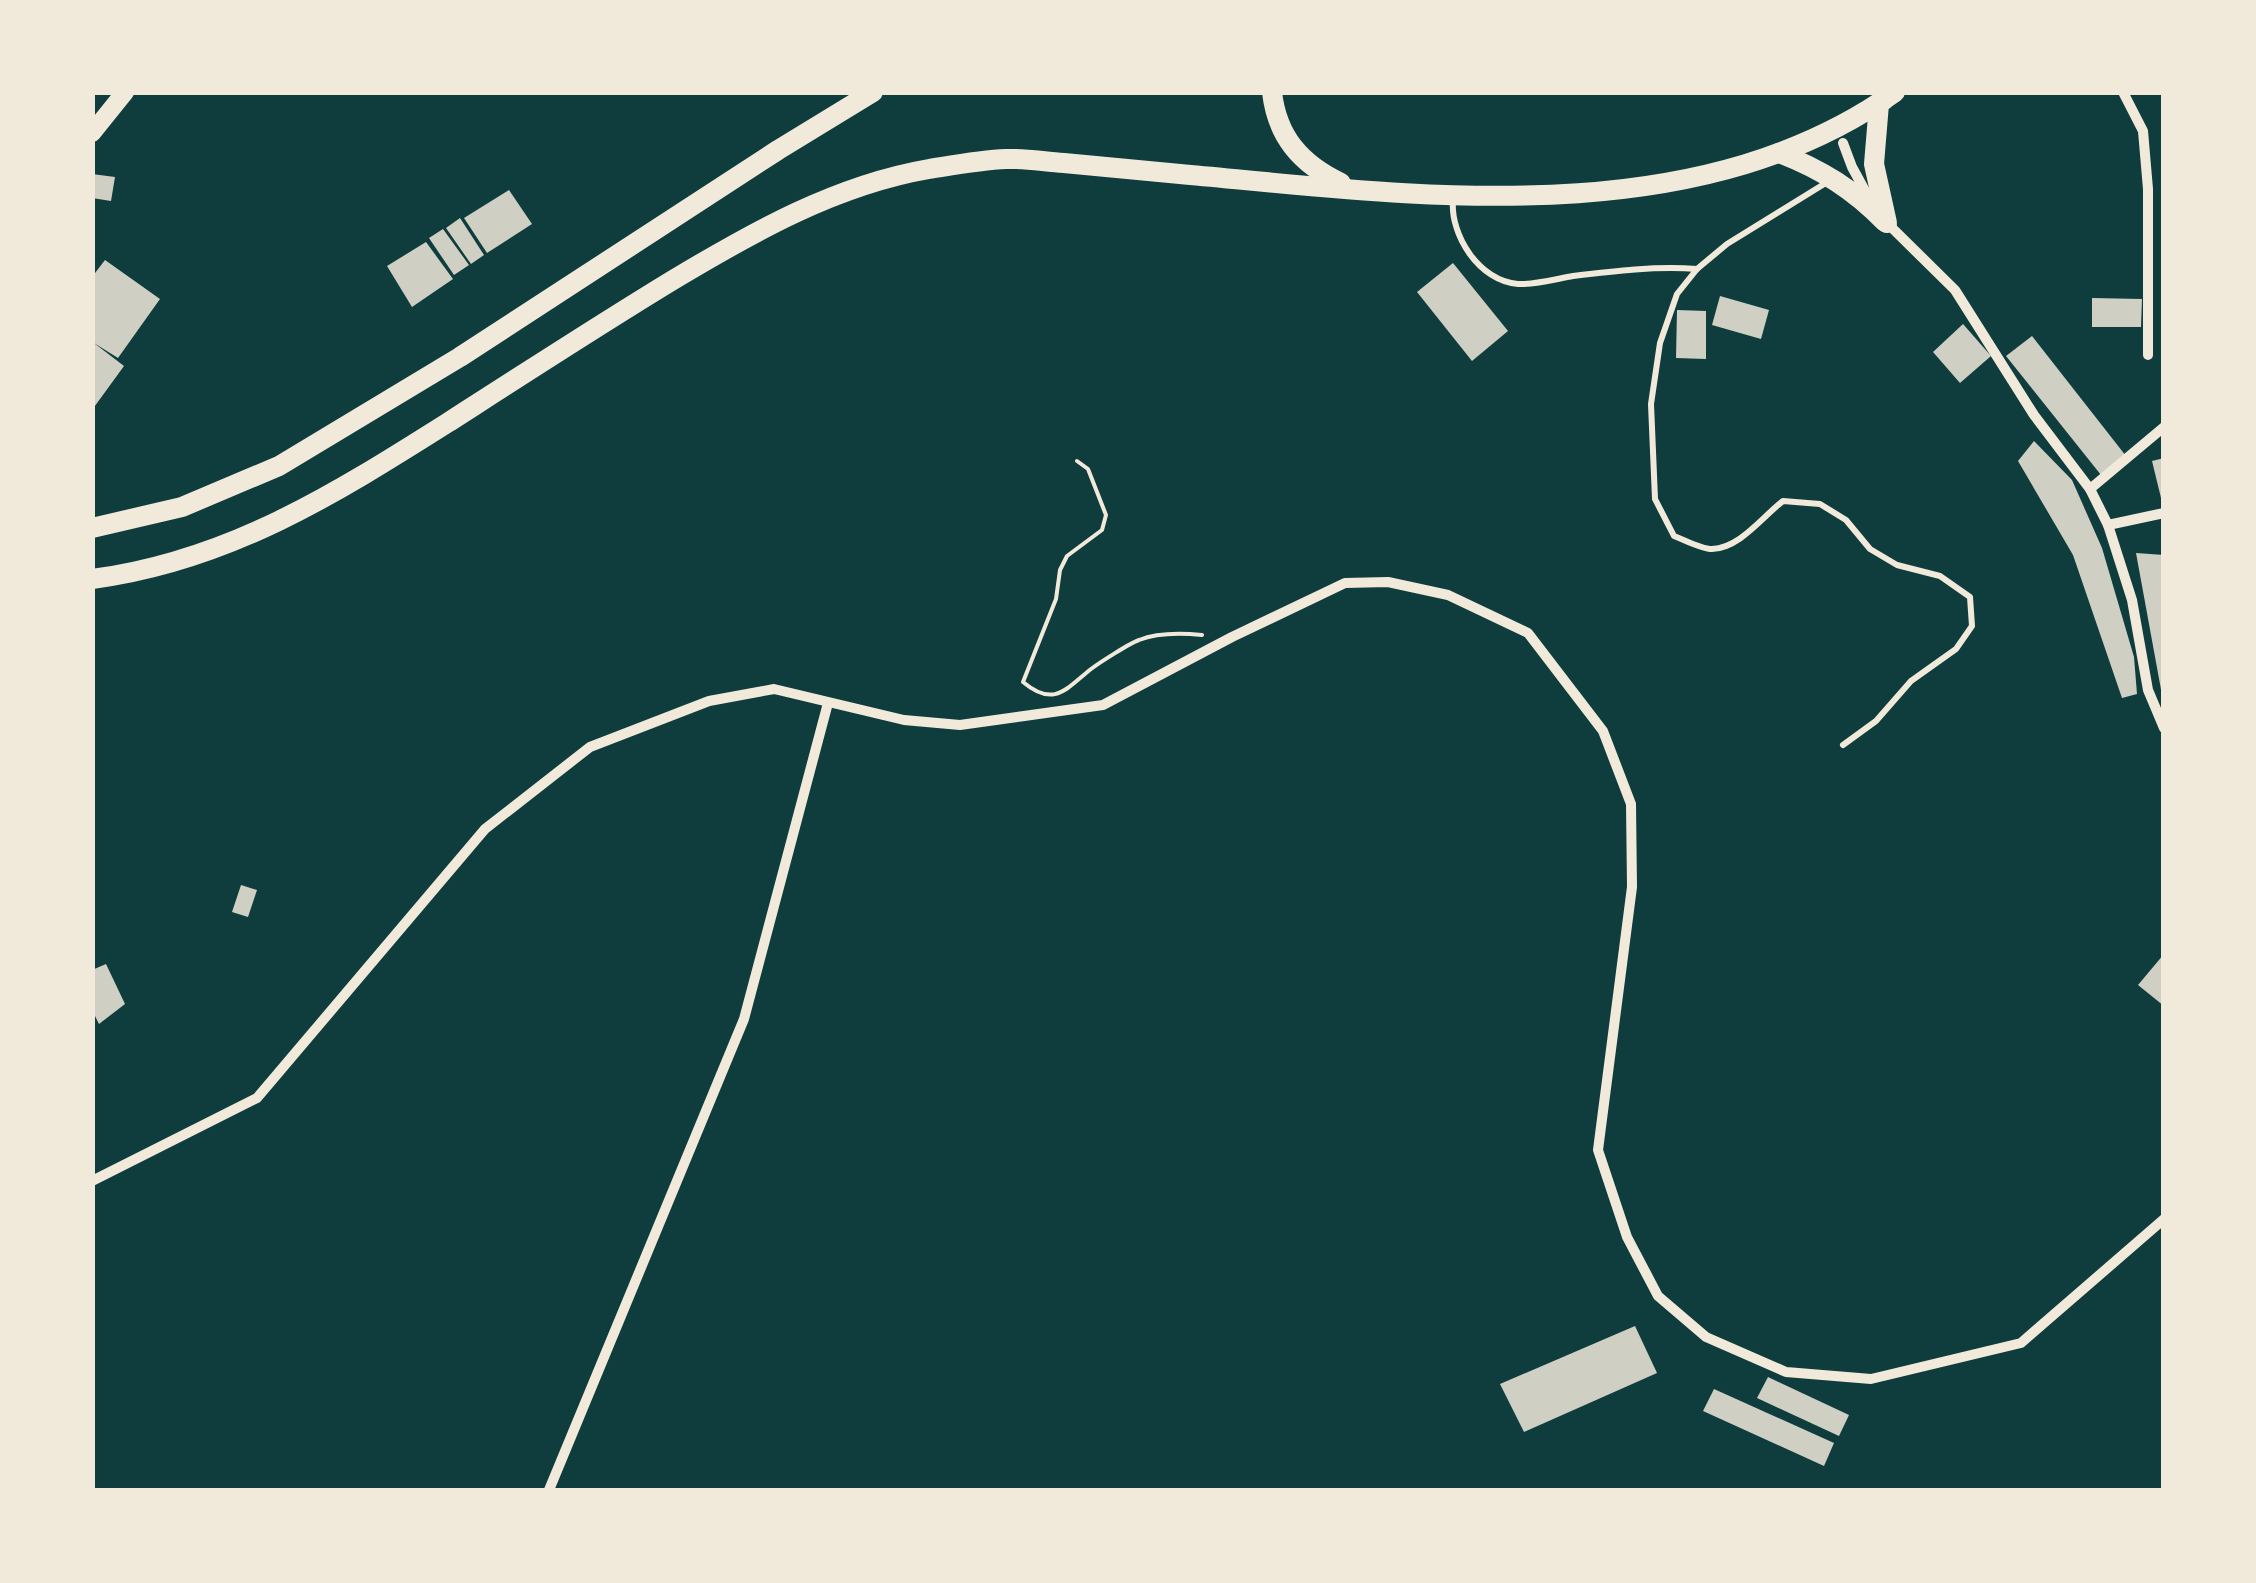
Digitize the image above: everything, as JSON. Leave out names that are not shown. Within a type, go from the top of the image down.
[{"type":"highway","points":[[93,528],[182,507],[279,466],[460,356],[873,92]]},
{"type":"highway","points":[[1272,92],[1274,116],[1290,147],[1316,171],[1372,191]]},
{"type":"highway","points":[[92,579],[179,563],[274,525],[363,476],[752,232],[843,192],[925,170],[1008,158],[1372,191],[1612,191],[1685,179],[1779,154],[1824,135],[1889,96]]},
{"type":"highway","points":[[1887,223],[1874,164],[1889,96]]},
{"type":"highway","points":[[1779,154],[1834,178],[1887,223]]},
{"type":"main road","points":[[92,133],[126,92]]},
{"type":"street","points":[[2123,92],[2142,131],[2148,189],[2148,356]]},
{"type":"street","points":[[1844,142],[1852,167],[1887,223],[1954,290],[2034,415],[2090,489],[2108,525],[2132,600],[2148,690],[2164,728]]},
{"type":"street","points":[[2090,489],[2164,427]]},
{"type":"street","points":[[2108,525],[2164,513]]},
{"type":"street","points":[[92,1181],[257,1098],[485,829],[590,746],[709,701],[774,688],[904,720],[960,726],[1103,705],[1344,583],[1388,582],[1448,596],[1528,633],[1603,730],[1631,804],[1632,887],[1598,1150],[1627,1238],[1658,1296],[1706,1338],[1786,1372],[1871,1379],[2021,1343],[2164,1219]]},
{"type":"street","points":[[549,1490],[744,1019],[828,703]]},
{"type":"lane","points":[[1834,178],[1727,244],[1697,269],[1677,294],[1660,343],[1651,404],[1655,499],[1674,536],[1711,549],[1741,539],[1753,524],[1783,501],[1820,504],[1846,520],[1870,549],[1897,565],[1940,576],[1970,597],[1972,626],[1956,649],[1911,681],[1876,721],[1843,745]]},
{"type":"lane","points":[[1456,194],[1452,203],[1456,233],[1472,256],[1495,276],[1517,284],[1631,270],[1697,269]]},
{"type":"path","points":[[1077,461],[1088,469],[1106,516],[1102,530],[1067,556],[1060,570],[1056,600],[1023,682],[1037,694],[1058,694],[1138,640],[1174,633],[1232,637]]},
{"type":"building","points":[[92,174],[115,177],[111,201],[92,198]]},
{"type":"building","points":[[509,190],[532,224],[487,253],[464,218]]},
{"type":"building","points":[[460,218],[484,255],[471,264],[446,228]]},
{"type":"building","points":[[443,229],[469,265],[454,275],[429,238]]},
{"type":"building","points":[[426,242],[453,279],[412,307],[387,266]]},
{"type":"building","points":[[105,260],[160,299],[118,358],[94,343],[124,366],[92,410],[92,277]]},
{"type":"building","points":[[1453,263],[1508,331],[1472,361],[1417,292]]},
{"type":"building","points":[[1720,296],[1769,310],[1761,339],[1712,325]]},
{"type":"building","points":[[2092,298],[2142,299],[2141,327],[2092,327]]},
{"type":"building","points":[[1677,310],[1706,311],[1706,359],[1676,358]]},
{"type":"building","points":[[1963,324],[1991,356],[1960,383],[1933,352]]},
{"type":"building","points":[[2032,336],[2126,456],[2101,475],[2006,356]]},
{"type":"building","points":[[2034,441],[2072,480],[2102,548],[2134,657],[2137,694],[2122,698],[2073,555],[2018,461]]},
{"type":"building","points":[[2164,458],[2164,502],[2162,502],[2152,461]]},
{"type":"building","points":[[2136,553],[2164,555],[2164,695],[2162,695]]},
{"type":"building","points":[[241,885],[257,890],[248,917],[232,912]]},
{"type":"building","points":[[2164,954],[2164,1006],[2138,985]]},
{"type":"building","points":[[106,964],[125,1004],[99,1024],[92,1010],[92,970]]},
{"type":"building","points":[[1635,1326],[1657,1373],[1524,1432],[1500,1384]]},
{"type":"building","points":[[1768,1377],[1849,1415],[1839,1436],[1757,1398]]},
{"type":"building","points":[[1714,1389],[1834,1443],[1824,1466],[1703,1411]]}]
